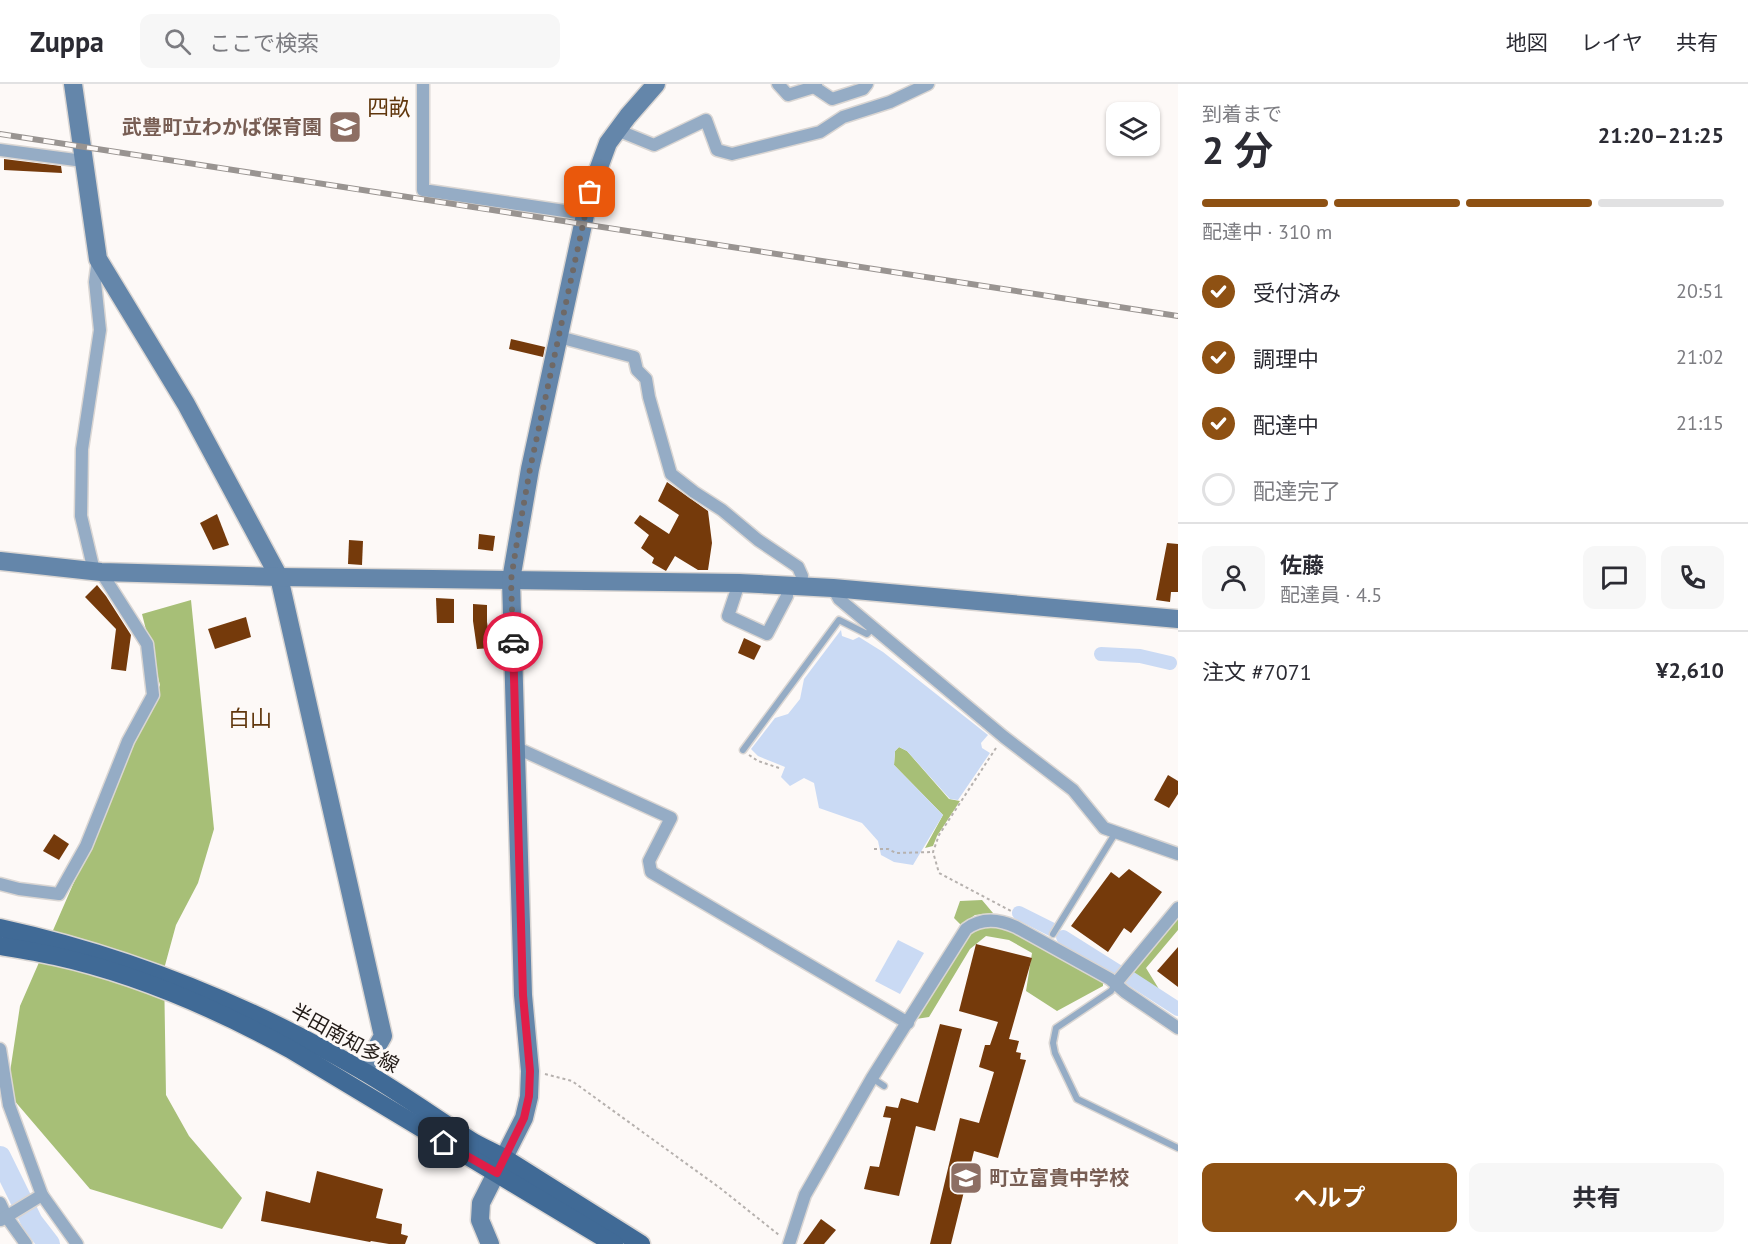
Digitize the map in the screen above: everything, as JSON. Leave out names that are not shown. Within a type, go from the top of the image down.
[{"type":"main road","name":"半田南知多線","points":[[0,928],[79,947],[159,973],[249,1012],[363,1071],[472,1141],[500,1165],[614,1244]]},
{"type":"main road","name":"半田南知多線","points":[[0,946],[96,967],[205,1006],[290,1049],[464,1155],[500,1165],[641,1244]]},
{"type":"street","points":[[0,884],[58,894],[86,846],[128,741],[153,695],[147,644],[97,572],[81,516],[82,449],[100,330],[95,282],[98,259],[73,84]]},
{"type":"street","points":[[423,84],[423,190],[585,214]]},
{"type":"street","points":[[490,1244],[480,1220],[480,1203],[524,1118],[529,1096],[530,1071],[523,995],[511,580],[530,469],[585,214],[598,165],[617,130],[656,84]]},
{"type":"street","points":[[778,84],[788,95],[815,86],[832,99],[862,89],[867,84]]},
{"type":"street","points":[[617,130],[654,145],[706,120],[717,150],[732,154],[820,132],[843,117],[890,102],[928,84]]},
{"type":"street","points":[[0,150],[83,161]]},
{"type":"street","points":[[98,259],[186,404],[279,577],[383,1036],[363,1071]]},
{"type":"street","points":[[559,337],[634,357],[637,370],[646,379],[671,474],[722,510],[758,540],[798,567],[802,576],[787,596],[767,634],[728,616],[739,584]]},
{"type":"street","points":[[0,561],[97,572],[794,586],[1178,619]]},
{"type":"street","points":[[833,588],[839,599],[873,628],[1004,737],[1072,790],[1104,828],[1178,854]]},
{"type":"street","points":[[517,748],[671,818],[649,861],[651,872],[908,1023]]},
{"type":"street","points":[[1116,983],[1178,908]]},
{"type":"street","points":[[790,1244],[805,1195],[872,1078],[966,929],[974,923],[984,920],[1005,922],[1016,927],[1116,983],[1125,992],[1178,1028]]},
{"type":"street","points":[[0,1049],[9,1105],[42,1195],[77,1244]]},
{"type":"street","points":[[3,1218],[42,1195]]},
{"type":"street","points":[[0,1203],[3,1218],[26,1244]]},
{"type":"lane","points":[[743,750],[838,620],[867,634],[873,628]]},
{"type":"lane","points":[[1053,934],[1116,832]]},
{"type":"lane","points":[[1116,983],[1111,991],[1056,1028],[1053,1043],[1055,1053],[1077,1099],[1178,1148]]},
{"type":"lane","points":[[872,1078],[884,1086]]},
{"type":"path","points":[[1004,737],[939,836],[933,852],[939,873],[1014,912]]},
{"type":"path","points":[[743,750],[758,761],[779,768]]},
{"type":"path","points":[[874,849],[888,849],[896,853],[933,852]]},
{"type":"path","points":[[530,1071],[572,1081],[720,1188],[790,1244]]},
{"type":"green space","points":[[191,600],[214,829],[198,883],[176,925],[164,969],[166,1095],[189,1136],[242,1198],[222,1229],[90,1189],[7,1092],[20,1006],[160,685],[142,614]]},
{"type":"green space","points":[[899,747],[907,751],[949,799],[960,801],[933,846],[925,848],[943,815],[894,765],[895,751]]},
{"type":"green space","points":[[982,900],[993,913],[975,915],[961,925],[954,918],[960,901]]},
{"type":"green space","points":[[1178,916],[1178,930],[1146,968],[1162,994],[1130,973]]},
{"type":"green space","points":[[986,925],[1014,931],[1103,980],[1103,986],[1057,1011],[1026,991],[1032,953],[1009,940],[986,936],[970,949],[929,1017],[916,1019],[963,940],[972,930]]},
{"type":"water","points":[[841,630],[842,636],[853,640],[859,637],[883,652],[988,735],[981,743],[982,748],[990,753],[958,800],[950,799],[907,751],[899,747],[895,751],[894,765],[943,815],[913,865],[894,862],[881,855],[878,841],[862,823],[819,808],[814,783],[804,778],[790,786],[781,777],[785,767],[758,756],[751,749],[775,718],[788,714],[800,699],[804,679]]},
{"type":"water","points":[[898,940],[924,953],[900,994],[875,981]]},
{"type":"building","points":[[4,159],[61,166],[62,173],[4,170]]},
{"type":"building","points":[[511,339],[545,347],[543,357],[509,349]]},
{"type":"building","points":[[667,482],[708,511],[712,543],[708,570],[698,570],[675,556],[666,571],[652,563],[654,558],[641,548],[649,535],[634,523],[640,515],[669,534],[679,515],[658,501]]},
{"type":"building","points":[[217,514],[229,545],[213,550],[200,523]]},
{"type":"building","points":[[479,534],[495,536],[493,551],[478,549]]},
{"type":"building","points":[[349,540],[363,541],[362,565],[348,564]]},
{"type":"building","points":[[1167,543],[1178,544],[1178,592],[1171,592],[1170,602],[1156,600]]},
{"type":"building","points":[[97,585],[131,635],[126,671],[111,669],[116,629],[85,597]]},
{"type":"building","points":[[436,598],[454,599],[454,623],[437,623]]},
{"type":"building","points":[[473,604],[487,605],[491,648],[477,649]]},
{"type":"building","points":[[246,617],[251,637],[215,649],[208,629]]},
{"type":"building","points":[[744,638],[761,646],[754,660],[738,653]]},
{"type":"building","points":[[1168,775],[1178,781],[1178,794],[1169,808],[1154,800]]},
{"type":"building","points":[[54,834],[69,844],[59,860],[43,851]]},
{"type":"building","points":[[1129,869],[1162,892],[1131,933],[1124,928],[1108,952],[1071,926],[1111,872],[1119,878]]},
{"type":"building","points":[[976,944],[1032,958],[1009,1039],[1019,1041],[1016,1052],[1021,1053],[1020,1059],[1026,1060],[998,1158],[974,1151],[951,1244],[930,1244],[960,1118],[979,1123],[994,1072],[979,1067],[985,1045],[990,1045],[998,1022],[959,1011]]},
{"type":"building","points":[[1178,947],[1178,987],[1157,971]]},
{"type":"building","points":[[940,1024],[962,1029],[935,1131],[916,1126],[899,1196],[864,1189],[870,1166],[879,1167],[891,1118],[883,1117],[886,1106],[898,1108],[901,1098],[918,1103]]},
{"type":"building","points":[[317,1171],[383,1189],[376,1218],[402,1224],[401,1234],[408,1236],[405,1244],[370,1242],[261,1221],[266,1191],[310,1203]]},
{"type":"building","points":[[821,1219],[836,1230],[824,1244],[803,1244]]},
{"type":"waterway","points":[[1101,654],[1140,656],[1170,663]]},
{"type":"waterway","points":[[1019,913],[1053,930]]},
{"type":"waterway","points":[[1063,937],[1117,971]]},
{"type":"waterway","points":[[1130,978],[1178,1009]]},
{"type":"waterway","points":[[0,1157],[32,1222],[49,1244]]},
{"type":"railway","points":[[0,134],[1178,316]]},
{"type":"way so far","points":[[513,642],[511,580],[516,548],[530,469],[590,192]]},
{"type":"place","name":"武豊町立わかば保育園","points":[[345,127]]},
{"type":"place","name":"町立富貴中学校","points":[[966,1178]]},
{"type":"district","name":"四畝","points":[[389,107]]},
{"type":"district","name":"白山","points":[[250,718]]},
{"type":"route","points":[[444,1143],[497,1173],[524,1118],[529,1096],[530,1071],[523,995],[513,642]]}]
